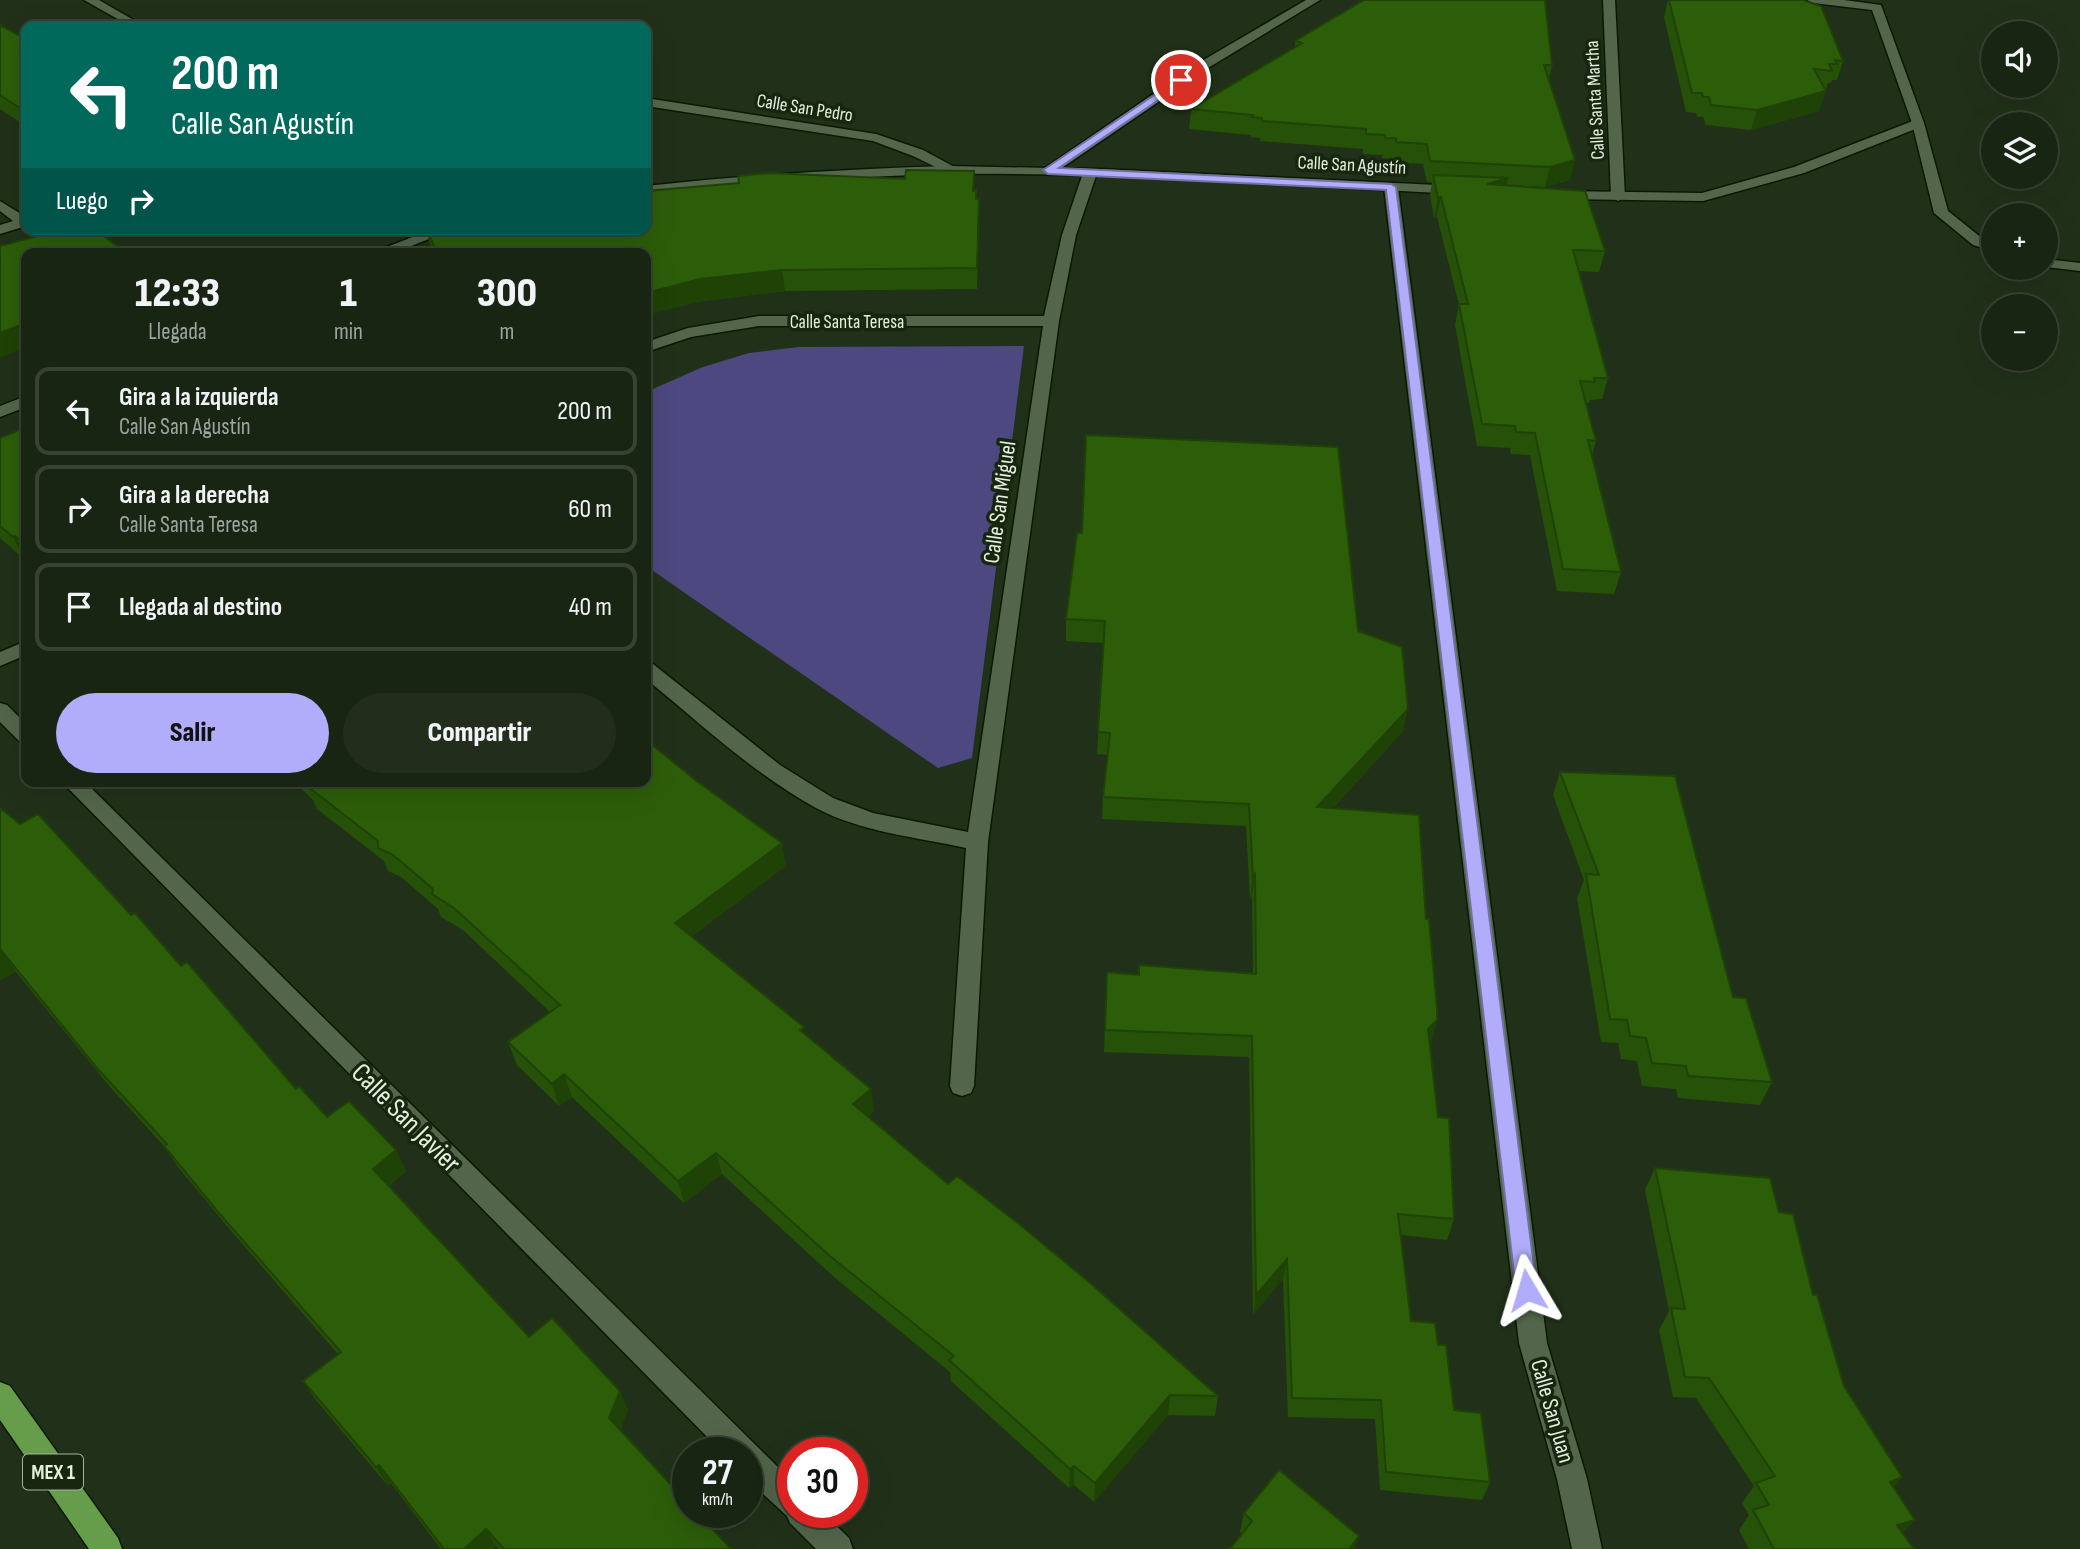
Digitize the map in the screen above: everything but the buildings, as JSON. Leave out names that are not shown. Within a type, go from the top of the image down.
[{"type":"highway","name":"MEX 1","points":[[0,1396],[107,1549]]},
{"type":"street","points":[[90,0],[129,21]]},
{"type":"street","points":[[1048,170],[1203,65],[1314,0]]},
{"type":"street","name":"Calle Santa Martha","points":[[1609,0],[1618,197]]},
{"type":"street","points":[[1813,0],[1877,7],[1918,122],[1941,213],[1981,243]]},
{"type":"street","name":"Calle San Pedro","points":[[651,103],[876,138],[918,153],[953,170]]},
{"type":"street","points":[[1551,194],[1703,197],[1798,170],[1918,122]]},
{"type":"street","name":"Calle San Agustín","points":[[651,190],[779,177],[953,170],[1048,170],[1471,191]]},
{"type":"street","name":"Calle San Miguel","points":[[962,1086],[977,842],[1051,321],[1069,235],[1090,173]]},
{"type":"street","name":"Calle San Juan","points":[[1391,187],[1533,1343],[1572,1479],[1587,1549]]},
{"type":"street","points":[[0,205],[21,218]]},
{"type":"street","points":[[0,230],[21,222]]},
{"type":"street","points":[[393,248],[430,235]]},
{"type":"street","points":[[2058,264],[2080,267]]},
{"type":"street","name":"Calle Santa Teresa","points":[[651,345],[688,333],[759,321],[1051,321]]},
{"type":"street","points":[[0,412],[21,403]]},
{"type":"street","points":[[0,660],[21,650]]},
{"type":"street","points":[[651,673],[773,770],[825,803],[870,820],[977,842]]},
{"type":"street","points":[[0,710],[21,731]]},
{"type":"street","name":"Calle San Javier","points":[[77,787],[727,1437]]},
{"type":"street","points":[[763,1474],[777,1487]]},
{"type":"street","points":[[817,1528],[838,1549]]},
{"type":"shaded area","points":[[1024,346],[972,758],[938,768],[651,569],[651,390],[703,367],[749,353],[798,347]]},
{"type":"route","points":[[1181,80],[1048,170],[1391,187],[1527,1290]]}]
